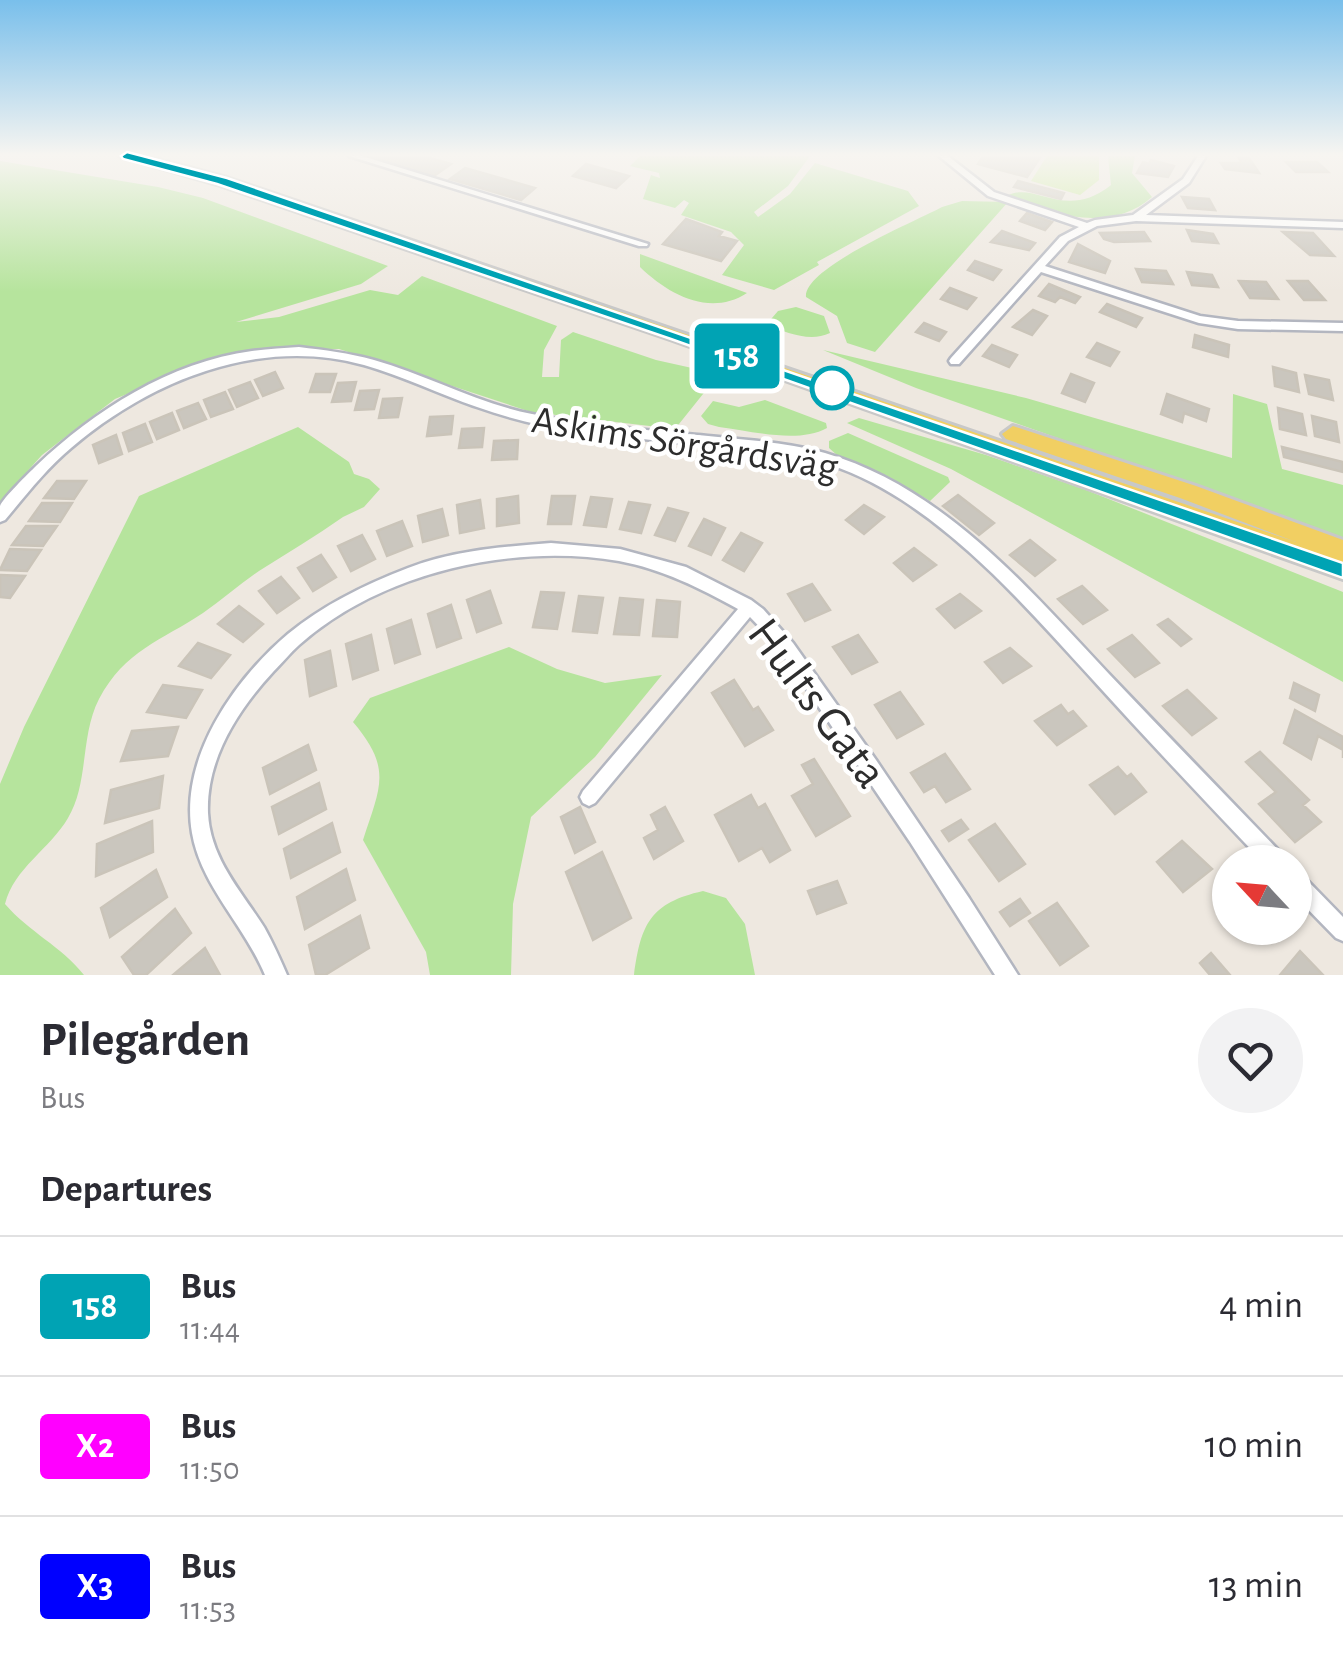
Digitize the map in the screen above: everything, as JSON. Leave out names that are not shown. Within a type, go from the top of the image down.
[{"type":"main road","points":[[282,202],[952,429],[1343,569]]},
{"type":"main road","points":[[317,202],[1152,480],[1343,550]]},
{"type":"main road","points":[[1253,536],[1298,564],[1343,584]]},
{"type":"street","points":[[503,202],[643,244]]},
{"type":"street","points":[[1013,202],[1084,226]]},
{"type":"street","points":[[1136,218],[1158,202]]},
{"type":"street","points":[[955,360],[1037,267],[1064,239],[1084,226],[1136,218],[1343,225]]},
{"type":"street","points":[[1037,267],[1198,319],[1343,327]]},
{"type":"street","name":"Askims Sörgårdsväg","points":[[0,516],[62,446],[115,408],[192,372],[251,357],[295,352],[360,360],[526,418],[822,458],[860,470],[911,498],[984,558],[1260,845]]},
{"type":"street","name":"Hults Gata","points":[[276,975],[212,864],[200,828],[200,796],[208,763],[232,710],[266,665],[303,630],[352,601],[442,564],[490,553],[539,549],[600,551],[654,562],[695,576],[749,607],[786,645],[1007,975]]},
{"type":"street","points":[[589,797],[749,607]]},
{"type":"street","points":[[1312,900],[1343,932]]},
{"type":"green space","points":[[0,202],[213,202],[388,266],[361,284],[236,322],[279,317],[370,290],[398,295],[422,276],[557,326],[544,350],[542,377],[559,377],[561,340],[573,332],[656,360],[719,374],[675,429],[531,412],[339,349],[277,349],[202,363],[115,399],[42,455],[0,502]]},
{"type":"green space","points":[[652,202],[682,202],[675,208]]},
{"type":"green space","points":[[768,202],[754,212],[758,217],[780,202],[916,202],[919,206],[774,290],[722,275],[744,245],[731,232],[681,215],[689,203]]},
{"type":"green space","points":[[960,202],[1008,202],[875,352],[847,343],[837,316],[806,297],[810,285],[841,259],[942,207]]},
{"type":"green space","points":[[1021,202],[1145,202],[1119,215],[1100,218],[1043,210]]},
{"type":"green space","points":[[640,254],[747,293],[719,303],[690,299],[664,286],[640,267]]},
{"type":"green space","points":[[796,307],[824,316],[830,333],[806,337],[766,325],[778,311]]},
{"type":"green space","points":[[823,350],[1026,398],[1232,458],[1233,394],[1267,404],[1282,469],[1343,485],[1343,539],[916,388]]},
{"type":"green space","points":[[765,400],[826,423],[827,428],[803,435],[774,435],[719,427],[708,424],[701,416],[713,401],[739,407]]},
{"type":"green space","points":[[859,418],[986,455],[1086,490],[1343,592],[1343,682],[951,469],[847,423]]},
{"type":"green space","points":[[298,427],[349,462],[354,474],[369,479],[380,489],[364,507],[259,571],[203,613],[145,648],[109,682],[93,713],[75,804],[60,829],[16,880],[5,904],[84,975],[0,975],[0,784],[24,727],[139,496]]},
{"type":"green space","points":[[848,433],[948,477],[950,482],[930,501],[829,448],[829,441]]},
{"type":"green space","points":[[509,647],[557,669],[605,683],[662,675],[595,757],[531,817],[513,904],[511,975],[430,975],[426,952],[363,840],[378,792],[378,766],[366,738],[353,722],[370,698]]},
{"type":"green space","points":[[703,891],[726,898],[745,924],[755,975],[634,975],[640,942],[651,918],[671,902]]},
{"type":"building","points":[[1184,202],[1210,202],[1215,210],[1188,208]]},
{"type":"building","points":[[1027,213],[1052,222],[1045,230],[1020,221]]},
{"type":"building","points":[[686,219],[737,241],[721,261],[663,244]]},
{"type":"building","points":[[1187,230],[1213,234],[1218,243],[1192,241]]},
{"type":"building","points":[[1002,231],[1035,243],[1029,250],[991,242]]},
{"type":"building","points":[[1144,232],[1150,241],[1114,242],[1100,233]]},
{"type":"building","points":[[1283,232],[1313,233],[1334,256],[1310,255]]},
{"type":"building","points":[[1078,244],[1110,261],[1105,273],[1069,262]]},
{"type":"building","points":[[975,261],[1001,270],[993,280],[968,270]]},
{"type":"building","points":[[1136,269],[1166,271],[1173,284],[1142,282]]},
{"type":"building","points":[[1187,272],[1212,275],[1218,287],[1192,285]]},
{"type":"building","points":[[1239,281],[1266,282],[1278,299],[1250,298]]},
{"type":"building","points":[[1288,281],[1308,281],[1325,300],[1304,300]]},
{"type":"building","points":[[1049,284],[1080,297],[1075,303],[1060,297],[1055,302],[1039,296]]},
{"type":"building","points":[[950,288],[976,298],[967,309],[941,299]]},
{"type":"building","points":[[1107,304],[1142,318],[1136,327],[1100,312]]},
{"type":"building","points":[[1033,310],[1047,316],[1032,335],[1013,327]]},
{"type":"building","points":[[924,323],[946,332],[939,341],[916,332]]},
{"type":"building","points":[[1195,335],[1229,345],[1228,357],[1193,347]]},
{"type":"building","points":[[1097,343],[1119,352],[1110,366],[1087,357]]},
{"type":"building","points":[[992,345],[1017,355],[1009,367],[983,356]]},
{"type":"building","points":[[1273,367],[1296,373],[1299,392],[1275,386]]},
{"type":"building","points":[[275,372],[283,388],[263,396],[255,380]]},
{"type":"building","points":[[316,374],[336,374],[330,392],[310,392]]},
{"type":"building","points":[[1071,374],[1094,383],[1085,402],[1062,393]]},
{"type":"building","points":[[1305,375],[1329,380],[1333,400],[1309,394]]},
{"type":"building","points":[[250,382],[258,398],[237,407],[229,390]]},
{"type":"building","points":[[356,382],[351,401],[332,402],[338,383]]},
{"type":"building","points":[[379,390],[374,409],[355,410],[360,391]]},
{"type":"building","points":[[225,392],[233,409],[211,417],[204,400]]},
{"type":"building","points":[[1167,394],[1209,409],[1206,421],[1184,413],[1182,422],[1161,414]]},
{"type":"building","points":[[402,398],[398,417],[379,418],[383,399]]},
{"type":"building","points":[[198,403],[206,419],[184,428],[177,411]]},
{"type":"building","points":[[1278,408],[1302,414],[1306,435],[1280,429]]},
{"type":"building","points":[[172,413],[179,430],[157,439],[150,422]]},
{"type":"building","points":[[453,416],[451,434],[427,436],[430,417]]},
{"type":"building","points":[[1312,416],[1336,422],[1339,442],[1315,436]]},
{"type":"building","points":[[145,424],[152,442],[129,451],[123,433]]},
{"type":"building","points":[[484,428],[482,447],[459,448],[462,429]]},
{"type":"building","points":[[116,435],[122,454],[99,463],[93,445]]},
{"type":"building","points":[[518,440],[517,459],[492,460],[494,441]]},
{"type":"building","points":[[1282,447],[1343,462],[1343,472],[1284,457]]},
{"type":"building","points":[[57,481],[86,481],[74,499],[44,498]]},
{"type":"building","points":[[958,495],[994,523],[979,535],[943,506]]},
{"type":"building","points":[[518,496],[519,523],[497,526],[497,499]]},
{"type":"building","points":[[552,496],[575,496],[571,524],[548,524]]},
{"type":"building","points":[[591,497],[612,499],[606,527],[584,525]]},
{"type":"building","points":[[480,500],[484,528],[460,533],[457,505]]},
{"type":"building","points":[[629,502],[650,505],[641,533],[620,529]]},
{"type":"building","points":[[42,503],[72,503],[60,522],[29,521]]},
{"type":"building","points":[[864,505],[884,517],[864,534],[846,520]]},
{"type":"building","points":[[668,508],[688,513],[675,541],[655,535]]},
{"type":"building","points":[[442,509],[448,535],[423,542],[418,516]]},
{"type":"building","points":[[704,519],[725,528],[711,555],[689,546]]},
{"type":"building","points":[[402,521],[412,546],[387,556],[377,531]]},
{"type":"building","points":[[26,526],[57,526],[43,546],[12,545]]},
{"type":"building","points":[[741,533],[762,543],[744,571],[723,560]]},
{"type":"building","points":[[362,535],[375,559],[351,571],[338,546]]},
{"type":"building","points":[[1030,540],[1055,560],[1035,576],[1010,555]]},
{"type":"building","points":[[914,548],[936,565],[913,581],[894,563]]},
{"type":"building","points":[[10,549],[41,550],[27,571],[0,570]]},
{"type":"building","points":[[321,555],[336,577],[313,591],[298,568]]},
{"type":"building","points":[[0,575],[25,576],[10,598],[0,597]]},
{"type":"building","points":[[281,577],[299,598],[277,613],[259,591]]},
{"type":"building","points":[[812,584],[830,610],[805,621],[788,594]]},
{"type":"building","points":[[1082,586],[1107,610],[1083,624],[1058,599]]},
{"type":"building","points":[[490,591],[501,623],[477,632],[467,600]]},
{"type":"building","points":[[541,592],[564,593],[557,629],[533,627]]},
{"type":"building","points":[[960,594],[981,611],[955,628],[937,609]]},
{"type":"building","points":[[579,596],[603,598],[597,633],[573,631]]},
{"type":"building","points":[[620,598],[643,600],[639,635],[614,634]]},
{"type":"building","points":[[657,600],[680,602],[677,637],[653,636]]},
{"type":"building","points":[[451,605],[461,638],[437,647],[428,614]]},
{"type":"building","points":[[239,606],[263,624],[243,642],[218,624]]},
{"type":"building","points":[[1168,619],[1191,639],[1181,646],[1158,625]]},
{"type":"building","points":[[411,620],[420,654],[395,663],[387,629]]},
{"type":"building","points":[[371,635],[378,670],[353,679],[346,644]]},
{"type":"building","points":[[858,635],[877,662],[852,674],[833,647]]},
{"type":"building","points":[[1132,635],[1159,663],[1135,677],[1108,649]]},
{"type":"building","points":[[198,643],[230,655],[211,678],[179,666]]},
{"type":"building","points":[[1010,648],[1031,666],[1003,683],[985,662]]},
{"type":"building","points":[[330,651],[336,686],[310,696],[305,660]]},
{"type":"building","points":[[734,680],[753,710],[758,707],[773,730],[745,746],[712,693]]},
{"type":"building","points":[[1294,683],[1319,695],[1315,711],[1290,698]]},
{"type":"building","points":[[163,685],[202,690],[186,718],[147,712]]},
{"type":"building","points":[[1187,690],[1216,718],[1192,735],[1163,706]]},
{"type":"building","points":[[900,692],[923,724],[897,738],[875,705]]},
{"type":"building","points":[[1061,705],[1068,714],[1073,711],[1086,726],[1057,745],[1035,721]]},
{"type":"building","points":[[1295,710],[1343,737],[1343,750],[1318,736],[1311,759],[1284,743]]},
{"type":"building","points":[[178,727],[168,756],[121,761],[132,731]]},
{"type":"building","points":[[308,745],[316,770],[270,794],[263,768]]},
{"type":"building","points":[[1260,752],[1309,800],[1303,805],[1321,822],[1295,842],[1259,804],[1276,792],[1246,762]]},
{"type":"building","points":[[945,754],[970,789],[946,802],[935,786],[924,792],[911,773]]},
{"type":"building","points":[[814,759],[850,816],[816,836],[792,796],[813,784],[802,765]]},
{"type":"building","points":[[1118,767],[1127,777],[1131,774],[1146,792],[1115,814],[1090,785]]},
{"type":"building","points":[[163,776],[159,808],[105,823],[111,790]]},
{"type":"building","points":[[319,783],[326,809],[279,834],[272,807]]},
{"type":"building","points":[[751,795],[758,808],[765,804],[790,850],[770,862],[762,848],[739,861],[715,815]]},
{"type":"building","points":[[580,807],[595,842],[575,853],[561,817]]},
{"type":"building","points":[[665,807],[683,841],[654,859],[644,838],[658,830],[651,815]]},
{"type":"building","points":[[961,820],[968,829],[949,841],[942,831]]},
{"type":"building","points":[[152,821],[153,852],[96,876],[97,844]]},
{"type":"building","points":[[332,823],[340,852],[291,878],[284,849]]},
{"type":"building","points":[[995,824],[1025,864],[999,881],[969,840]]},
{"type":"building","points":[[1182,841],[1212,869],[1183,892],[1157,862]]},
{"type":"building","points":[[602,852],[631,918],[593,940],[566,872]]},
{"type":"building","points":[[346,869],[355,900],[305,929],[297,897]]},
{"type":"building","points":[[156,870],[167,897],[110,937],[101,908]]},
{"type":"building","points":[[837,881],[846,903],[817,914],[808,891]]},
{"type":"building","points":[[1020,899],[1030,913],[1010,926],[1000,912]]},
{"type":"building","points":[[1057,903],[1088,946],[1060,965],[1029,921]]},
{"type":"building","points":[[175,909],[191,933],[146,975],[134,975],[122,957]]},
{"type":"building","points":[[360,916],[369,948],[325,975],[316,975],[309,945]]},
{"type":"building","points":[[205,948],[220,975],[173,975]]},
{"type":"building","points":[[1300,951],[1323,975],[1280,975]]},
{"type":"building","points":[[1211,953],[1230,975],[1210,975],[1200,963]]},
{"type":"bus line","name":"158","points":[[282,202],[1036,458],[1343,569]]}]
